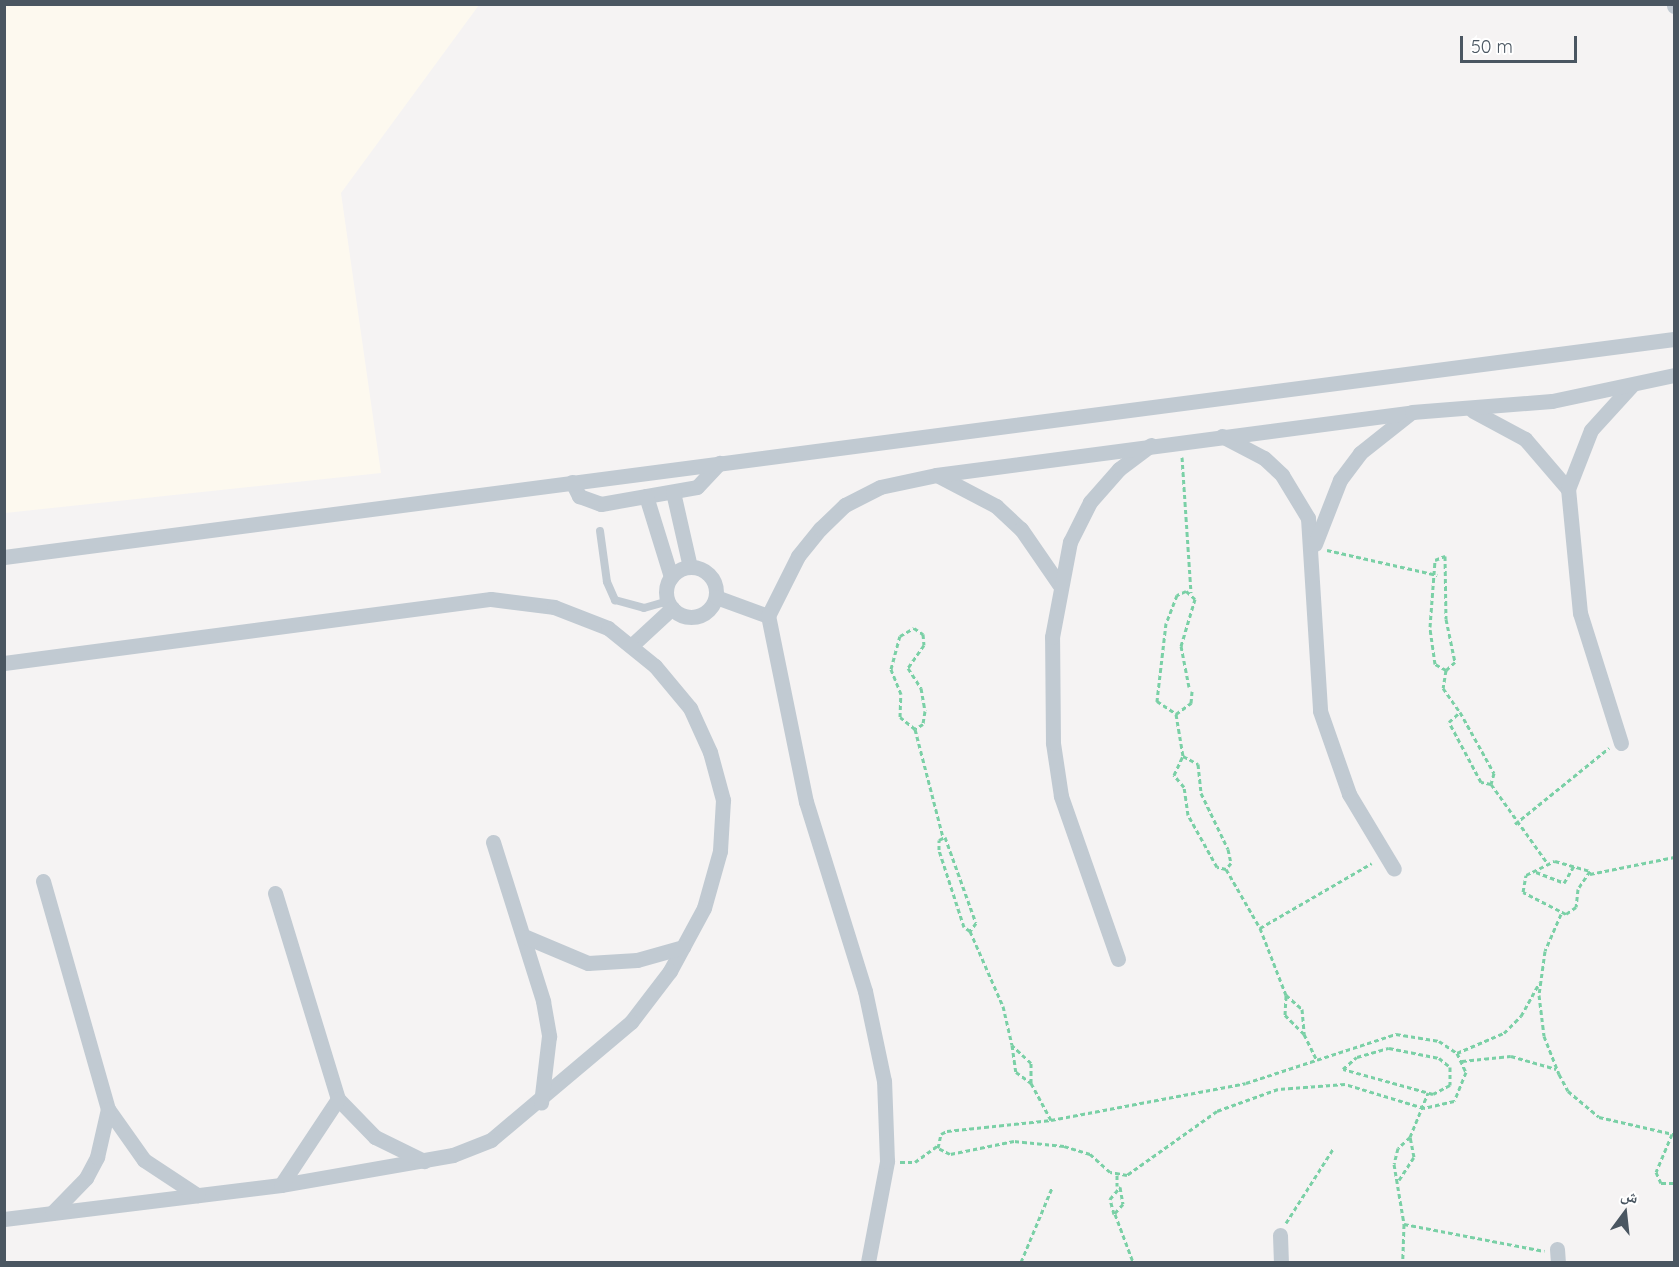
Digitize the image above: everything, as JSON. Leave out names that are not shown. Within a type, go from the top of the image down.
[{"type":"street","points":[[4,556],[1674,339]]},
{"type":"street","points":[[867,1263],[887,1161],[877,1036],[806,802],[768,616],[798,556],[844,505],[880,486],[936,475],[1220,435],[1412,412],[1552,401],[1674,375]]},
{"type":"street","points":[[1621,741],[1580,613],[1568,489],[1591,430],[1634,383]]},
{"type":"street","points":[[1468,408],[1525,439],[1568,489]]},
{"type":"street","points":[[1314,547],[1340,480],[1384,430],[1412,412]]},
{"type":"street","points":[[1220,435],[1264,458],[1282,475],[1308,518],[1314,547],[1313,642],[1320,711],[1348,794],[1389,862]]},
{"type":"street","points":[[1118,959],[1061,796],[1050,690],[1059,584],[1070,542],[1090,502],[1119,469],[1155,443]]},
{"type":"street","points":[[572,482],[579,496],[595,502],[646,496],[697,487],[719,463]]},
{"type":"street","points":[[936,475],[967,488],[1013,521],[1059,584]]},
{"type":"street","points":[[674,492],[690,567]]},
{"type":"street","points":[[631,646],[670,605],[671,577],[646,496]]},
{"type":"street","points":[[671,577],[690,567]]},
{"type":"street","points":[[690,567],[710,576],[716,597]]},
{"type":"street","points":[[716,597],[768,616]]},
{"type":"street","points":[[670,605],[681,615],[702,614],[716,597]]},
{"type":"street","points":[[4,663],[490,599],[554,607],[608,628],[631,646],[690,708],[710,752],[723,800],[720,851],[704,908],[683,947],[631,1022],[540,1103],[491,1140],[424,1161],[281,1185],[4,1219]]},
{"type":"street","points":[[493,842],[526,937],[549,1035],[540,1103]]},
{"type":"street","points":[[43,881],[108,1109],[144,1160],[197,1195]]},
{"type":"street","points":[[275,893],[338,1099],[375,1137],[424,1161]]},
{"type":"street","points":[[526,937],[588,963],[638,960],[683,947]]},
{"type":"street","points":[[281,1185],[338,1099]]},
{"type":"street","points":[[52,1213],[86,1178],[100,1149],[108,1109]]},
{"type":"street","points":[[1280,1237],[1281,1263]]},
{"type":"lane","points":[[600,531],[615,600],[644,608],[670,605]]},
{"type":"path","points":[[1176,714],[1191,703],[1191,689],[1181,646],[1195,603],[1191,593],[1181,440]]},
{"type":"path","points":[[1314,547],[1437,575]]},
{"type":"path","points":[[1446,670],[1435,664],[1431,654],[1437,575],[1435,560],[1446,556],[1446,619],[1455,662],[1446,670],[1443,688],[1460,712],[1494,773],[1491,784],[1515,824],[1548,864]]},
{"type":"path","points":[[1191,593],[1181,591],[1171,607],[1158,673],[1157,701],[1176,714],[1183,756],[1174,775],[1184,787],[1188,815],[1217,867],[1226,869],[1260,928],[1286,995],[1286,1015],[1304,1034],[1317,1061]]},
{"type":"path","points":[[915,729],[923,724],[926,711],[921,688],[908,668],[924,645],[922,634],[914,628],[900,636],[891,669],[900,694],[900,717],[915,729],[943,837],[951,845],[976,923],[970,931]]},
{"type":"path","points":[[1460,712],[1449,722],[1481,782],[1491,784]]},
{"type":"path","points":[[1515,824],[1621,741]]},
{"type":"path","points":[[1183,756],[1198,764],[1201,793],[1228,849],[1231,863],[1226,869]]},
{"type":"path","points":[[943,837],[939,850],[964,927],[970,931],[1003,1006],[1016,1072],[1031,1083],[1051,1120]]},
{"type":"path","points":[[1457,1053],[1504,1034],[1521,1016],[1539,981],[1561,914],[1576,907],[1578,890],[1590,874],[1674,857]]},
{"type":"path","points":[[1260,928],[1389,862]]},
{"type":"path","points":[[1561,914],[1523,892],[1523,881],[1548,864],[1586,866],[1590,874]]},
{"type":"path","points":[[1534,872],[1559,883],[1574,866]]},
{"type":"path","points":[[1539,981],[1541,1022],[1556,1069],[1568,1090],[1599,1117],[1674,1133],[1656,1172],[1661,1183],[1674,1184]]},
{"type":"path","points":[[1286,995],[1302,1009],[1304,1034]]},
{"type":"path","points":[[887,1161],[915,1162],[938,1145],[947,1131],[1051,1120],[1246,1083],[1396,1034],[1439,1041],[1457,1053],[1462,1061],[1465,1081],[1454,1101],[1425,1108],[1345,1084],[1278,1089],[1217,1111],[1136,1172],[1117,1175],[1084,1150],[1064,1146],[1014,1140],[950,1154],[938,1145]]},
{"type":"path","points":[[1012,1045],[1031,1063],[1031,1083]]},
{"type":"path","points":[[1389,1048],[1431,1054],[1450,1067],[1452,1079],[1441,1093],[1428,1093],[1393,1079],[1346,1073],[1344,1064],[1389,1048]]},
{"type":"path","points":[[1462,1061],[1511,1056],[1556,1069]]},
{"type":"path","points":[[1403,1263],[1404,1224],[1394,1158],[1410,1137],[1425,1108],[1428,1093]]},
{"type":"path","points":[[1399,1180],[1414,1157],[1410,1137]]},
{"type":"path","points":[[1280,1237],[1333,1149]]},
{"type":"path","points":[[1115,1214],[1124,1199],[1118,1186],[1117,1175]]},
{"type":"path","points":[[1118,1186],[1109,1203],[1133,1263]]},
{"type":"path","points":[[1021,1263],[1052,1188]]},
{"type":"path","points":[[1404,1224],[1557,1255]]},
{"type":"shaded area","points":[[4,5],[479,5],[341,193],[381,473],[5,513]]}]
